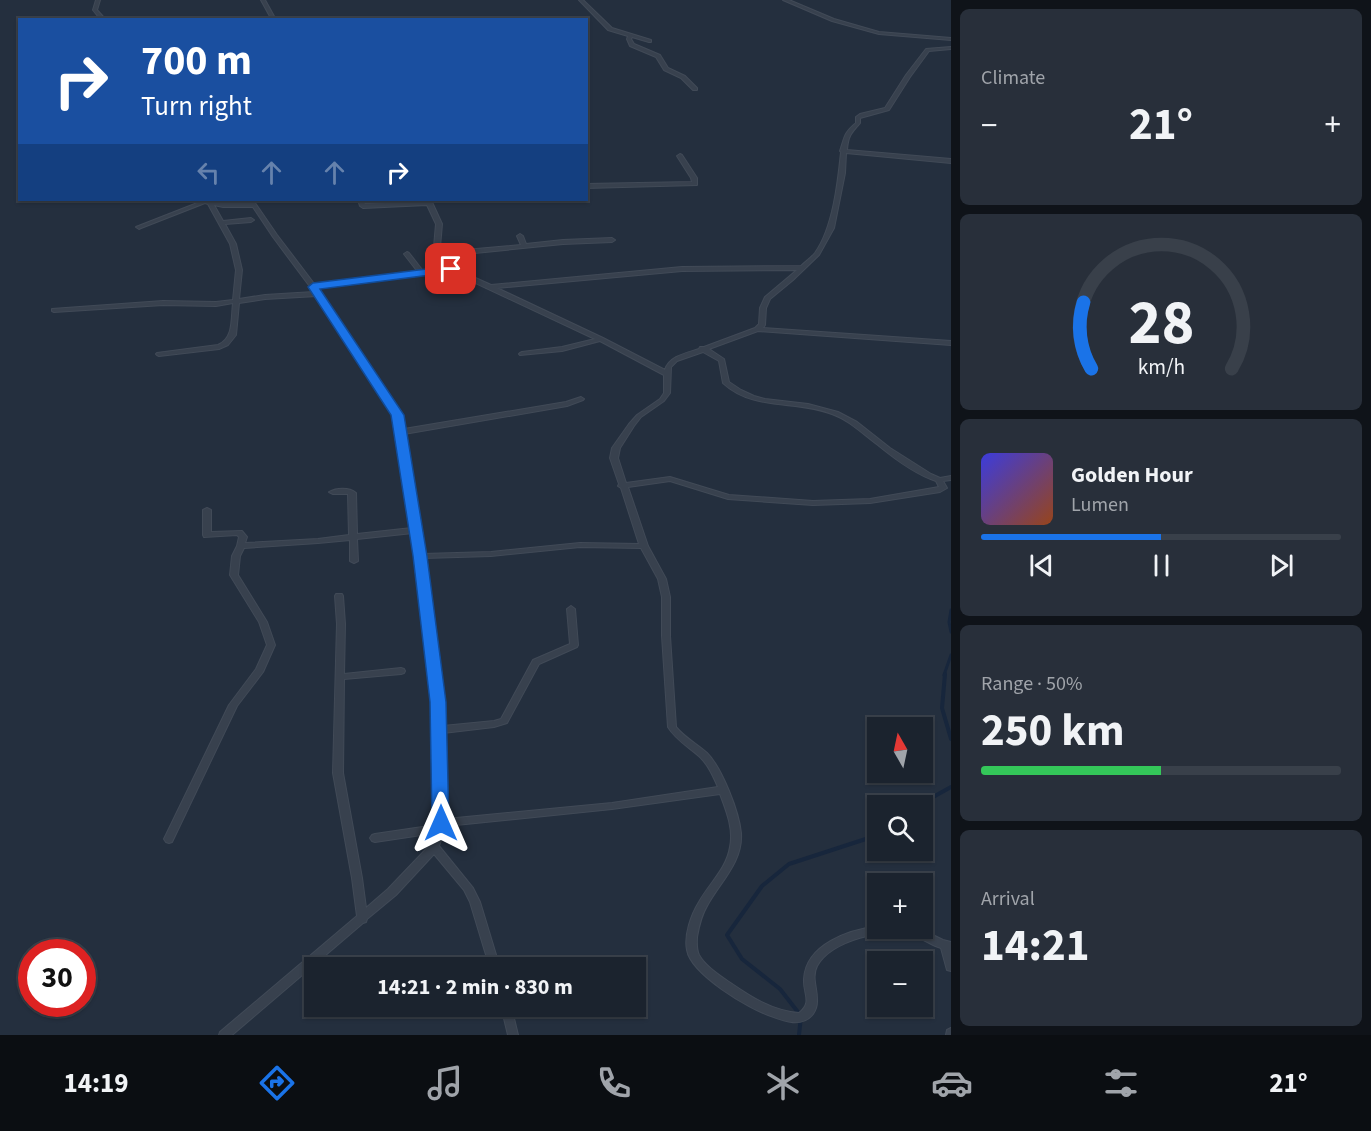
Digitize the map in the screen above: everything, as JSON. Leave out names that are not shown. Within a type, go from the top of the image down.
[{"type":"street","points":[[98,0],[95,10],[102,18]]},
{"type":"street","points":[[263,0],[273,18]]},
{"type":"street","points":[[581,0],[609,29],[649,40]]},
{"type":"street","points":[[785,0],[835,21],[879,33],[951,39]]},
{"type":"street","points":[[630,36],[632,45],[658,56],[666,69],[683,77],[695,89]]},
{"type":"street","points":[[951,48],[928,50],[887,109],[859,116],[858,123],[849,131],[843,151],[842,173],[831,228],[821,249],[767,298],[763,309],[762,325],[757,329],[675,360],[668,367],[668,386],[662,400],[639,416],[616,448],[614,458],[644,546],[662,579],[666,597],[672,727],[681,739],[709,760],[735,827],[736,842],[733,855],[721,878],[699,908],[693,929],[692,951],[707,970],[745,1000],[780,1015],[801,1018],[810,1012],[813,1006],[809,977],[813,963],[827,946],[850,937],[884,930],[911,930],[949,946],[951,967]]},
{"type":"street","points":[[843,151],[951,161]]},
{"type":"street","points":[[588,186],[695,184],[694,178],[680,156]]},
{"type":"street","points":[[159,354],[203,350],[226,344],[233,335],[239,270],[223,223],[206,201]]},
{"type":"street","points":[[139,227],[206,201],[252,202],[316,291],[398,415],[420,556],[438,702],[441,826],[434,847],[392,892],[362,919],[224,1035]]},
{"type":"street","points":[[360,201],[363,206],[429,201],[439,224],[438,249],[446,256],[448,269]]},
{"type":"street","points":[[223,223],[251,220]]},
{"type":"street","points":[[520,236],[524,246]]},
{"type":"street","points":[[446,256],[524,246],[612,240]]},
{"type":"street","points":[[407,255],[421,272]]},
{"type":"street","points":[[491,288],[682,269],[802,268]]},
{"type":"street","points":[[54,310],[163,303],[208,304],[316,291],[448,269],[601,339],[667,374]]},
{"type":"street","points":[[757,329],[951,343]]},
{"type":"street","points":[[522,354],[562,349],[601,339]]},
{"type":"street","points":[[702,348],[722,360],[726,382],[737,391],[766,402],[798,403],[833,412],[857,425],[928,476],[939,480],[951,478]]},
{"type":"street","points":[[401,432],[567,404],[581,399]]},
{"type":"street","points":[[622,486],[670,479],[735,498],[850,503],[940,490],[943,488],[939,480]]},
{"type":"street","points":[[333,492],[349,491],[352,493],[354,561]]},
{"type":"street","points":[[169,839],[233,705],[260,670],[271,645],[263,622],[234,575],[236,556],[243,537],[239,533],[207,535],[207,510]]},
{"type":"street","points":[[241,546],[329,540],[416,530]]},
{"type":"street","points":[[420,556],[491,554],[580,545],[644,546]]},
{"type":"street","points":[[339,596],[338,773],[362,919]]},
{"type":"street","points":[[438,730],[504,721],[536,662],[574,644],[571,609]]},
{"type":"street","points":[[340,677],[401,671]]},
{"type":"street","points":[[375,838],[441,826],[612,806],[722,790]]},
{"type":"street","points":[[434,847],[468,888],[475,902],[492,957]]},
{"type":"street","points":[[509,1017],[513,1035]]},
{"type":"waterway","points":[[951,610],[949,622],[951,632]]},
{"type":"waterway","points":[[944,675],[951,655]]},
{"type":"waterway","points":[[945,674],[942,708],[951,739]]},
{"type":"waterway","points":[[933,797],[951,787]]},
{"type":"waterway","points":[[799,1035],[801,1016],[780,989],[742,959],[727,935],[762,886],[789,864],[867,839]]},
{"type":"route","points":[[441,823],[438,702],[420,556],[398,415],[313,287],[451,269]]}]
